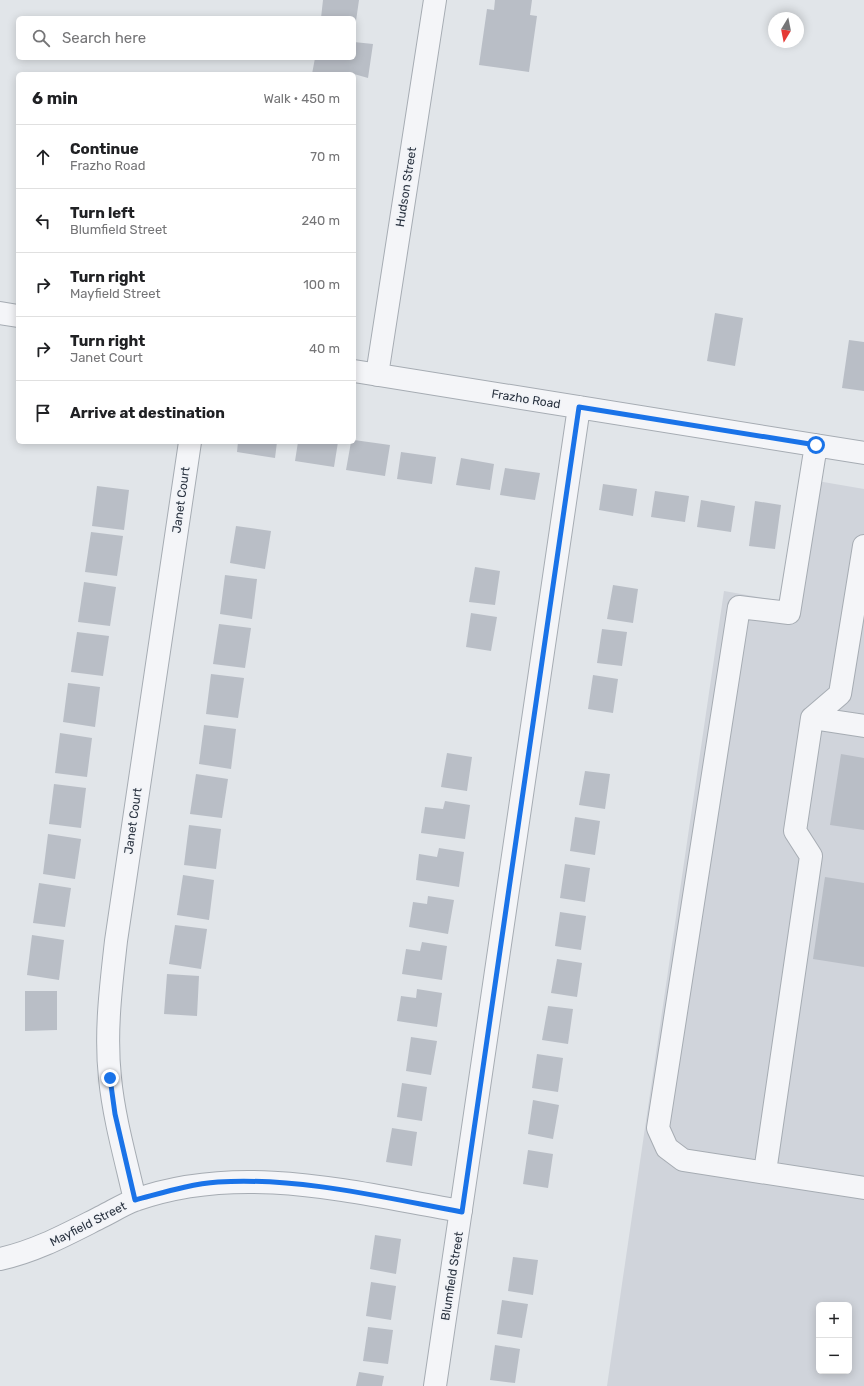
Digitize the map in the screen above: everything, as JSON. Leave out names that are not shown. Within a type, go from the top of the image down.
[{"type":"street","name":"Hudson Street","points":[[377,375],[435,0]]},
{"type":"street","points":[[0,313],[16,316]]},
{"type":"street","name":"Frazho Road","points":[[356,371],[864,453]]},
{"type":"street","name":"Blumfield Street","points":[[435,1386],[462,1212],[579,407]]},
{"type":"street","name":"Janet Court","points":[[135,1200],[115,1114],[110,1078],[108,1031],[110,996],[117,933],[190,444]]},
{"type":"street","points":[[816,445],[789,613],[739,607],[658,1128],[667,1148],[684,1160],[864,1188]]},
{"type":"street","points":[[765,1172],[811,856],[795,831],[812,718],[840,694],[864,546]]},
{"type":"street","points":[[812,718],[864,726]]},
{"type":"street","name":"Mayfield Street","points":[[0,1259],[23,1254],[45,1246],[135,1200],[185,1187],[217,1182],[292,1182],[462,1212]]},
{"type":"shaded area","points":[[800,478],[864,489],[864,1386],[607,1386],[724,591],[782,601]]},
{"type":"building","points":[[323,0],[359,0],[356,21],[356,16],[321,16]]},
{"type":"building","points":[[495,0],[532,0],[530,15],[537,16],[529,72],[479,65],[487,9],[494,10]]},
{"type":"building","points":[[356,42],[373,44],[368,78],[356,75],[356,72],[312,72],[315,60],[356,60]]},
{"type":"building","points":[[715,313],[743,318],[735,366],[707,361]]},
{"type":"building","points":[[849,340],[864,342],[864,391],[842,388]]},
{"type":"building","points":[[356,440],[390,445],[385,476],[346,470],[351,444],[356,444]]},
{"type":"building","points":[[238,444],[277,444],[275,458],[237,452]]},
{"type":"building","points":[[298,444],[338,444],[334,467],[295,461]]},
{"type":"building","points":[[401,452],[436,457],[432,484],[397,479]]},
{"type":"building","points":[[461,458],[494,464],[490,490],[456,485]]},
{"type":"building","points":[[505,468],[540,473],[535,500],[500,495]]},
{"type":"building","points":[[603,484],[637,489],[633,516],[599,510]]},
{"type":"building","points":[[97,486],[129,490],[124,530],[92,526]]},
{"type":"building","points":[[655,491],[689,496],[685,522],[651,517]]},
{"type":"building","points":[[701,500],[735,506],[731,532],[697,527]]},
{"type":"building","points":[[755,501],[781,505],[775,549],[749,546]]},
{"type":"building","points":[[236,526],[271,531],[265,569],[230,563]]},
{"type":"building","points":[[91,532],[123,536],[117,576],[85,572]]},
{"type":"building","points":[[475,567],[500,571],[495,605],[469,602]]},
{"type":"building","points":[[225,575],[257,579],[252,619],[220,614]]},
{"type":"building","points":[[84,582],[116,587],[110,626],[78,622]]},
{"type":"building","points":[[613,585],[638,589],[633,623],[607,619]]},
{"type":"building","points":[[471,613],[497,617],[491,651],[466,647]]},
{"type":"building","points":[[219,624],[251,628],[245,668],[213,664]]},
{"type":"building","points":[[602,629],[627,632],[622,666],[597,663]]},
{"type":"building","points":[[77,632],[109,636],[103,676],[71,672]]},
{"type":"building","points":[[211,674],[244,678],[238,718],[206,714]]},
{"type":"building","points":[[593,675],[618,679],[613,713],[588,709]]},
{"type":"building","points":[[68,683],[100,687],[95,727],[63,722]]},
{"type":"building","points":[[204,725],[236,729],[231,769],[199,764]]},
{"type":"building","points":[[60,733],[92,738],[87,777],[55,773]]},
{"type":"building","points":[[447,753],[472,757],[467,791],[441,787]]},
{"type":"building","points":[[841,754],[864,758],[864,830],[830,825]]},
{"type":"building","points":[[585,771],[610,774],[605,809],[579,805]]},
{"type":"building","points":[[196,774],[228,779],[222,818],[190,814]]},
{"type":"building","points":[[54,784],[86,788],[81,828],[49,824]]},
{"type":"building","points":[[445,801],[470,805],[465,839],[421,833],[425,807],[443,809]]},
{"type":"building","points":[[575,817],[600,821],[595,855],[570,851]]},
{"type":"building","points":[[189,825],[221,829],[216,869],[184,865]]},
{"type":"building","points":[[48,834],[81,839],[75,879],[43,874]]},
{"type":"building","points":[[439,848],[464,852],[459,887],[416,880],[419,854],[437,857]]},
{"type":"building","points":[[565,864],[590,868],[585,902],[560,898]]},
{"type":"building","points":[[183,875],[214,880],[209,920],[177,915]]},
{"type":"building","points":[[825,877],[864,883],[864,967],[813,959]]},
{"type":"building","points":[[39,883],[71,888],[65,927],[33,923]]},
{"type":"building","points":[[428,896],[454,900],[448,934],[409,927],[413,902],[427,904]]},
{"type":"building","points":[[560,912],[586,916],[581,950],[555,946]]},
{"type":"building","points":[[175,925],[207,929],[201,969],[169,964]]},
{"type":"building","points":[[32,935],[64,940],[59,980],[27,975]]},
{"type":"building","points":[[422,942],[447,946],[442,980],[402,974],[406,949],[420,951]]},
{"type":"building","points":[[557,959],[582,963],[577,997],[551,993]]},
{"type":"building","points":[[167,974],[199,976],[197,1016],[164,1014]]},
{"type":"building","points":[[417,989],[442,993],[437,1027],[397,1021],[401,996],[416,998]]},
{"type":"building","points":[[25,991],[57,991],[57,1030],[25,1031]]},
{"type":"building","points":[[548,1006],[573,1009],[568,1044],[542,1040]]},
{"type":"building","points":[[411,1037],[437,1041],[431,1075],[406,1071]]},
{"type":"building","points":[[537,1054],[563,1058],[558,1092],[532,1088]]},
{"type":"building","points":[[402,1083],[427,1087],[422,1121],[397,1117]]},
{"type":"building","points":[[533,1100],[559,1105],[553,1139],[528,1134]]},
{"type":"building","points":[[392,1128],[417,1132],[412,1166],[386,1162]]},
{"type":"building","points":[[528,1150],[553,1154],[548,1188],[523,1184]]},
{"type":"building","points":[[375,1235],[401,1239],[396,1274],[370,1269]]},
{"type":"building","points":[[513,1257],[538,1260],[533,1295],[508,1291]]},
{"type":"building","points":[[371,1282],[396,1286],[391,1320],[366,1316]]},
{"type":"building","points":[[502,1300],[528,1304],[522,1338],[497,1334]]},
{"type":"building","points":[[368,1327],[393,1330],[388,1364],[363,1361]]},
{"type":"building","points":[[495,1345],[520,1349],[515,1383],[490,1380]]},
{"type":"building","points":[[359,1372],[384,1376],[382,1386],[356,1386]]},
{"type":"route","points":[[110,1078],[115,1114],[135,1200],[185,1187],[217,1182],[292,1182],[462,1212],[579,407],[816,445]]}]
